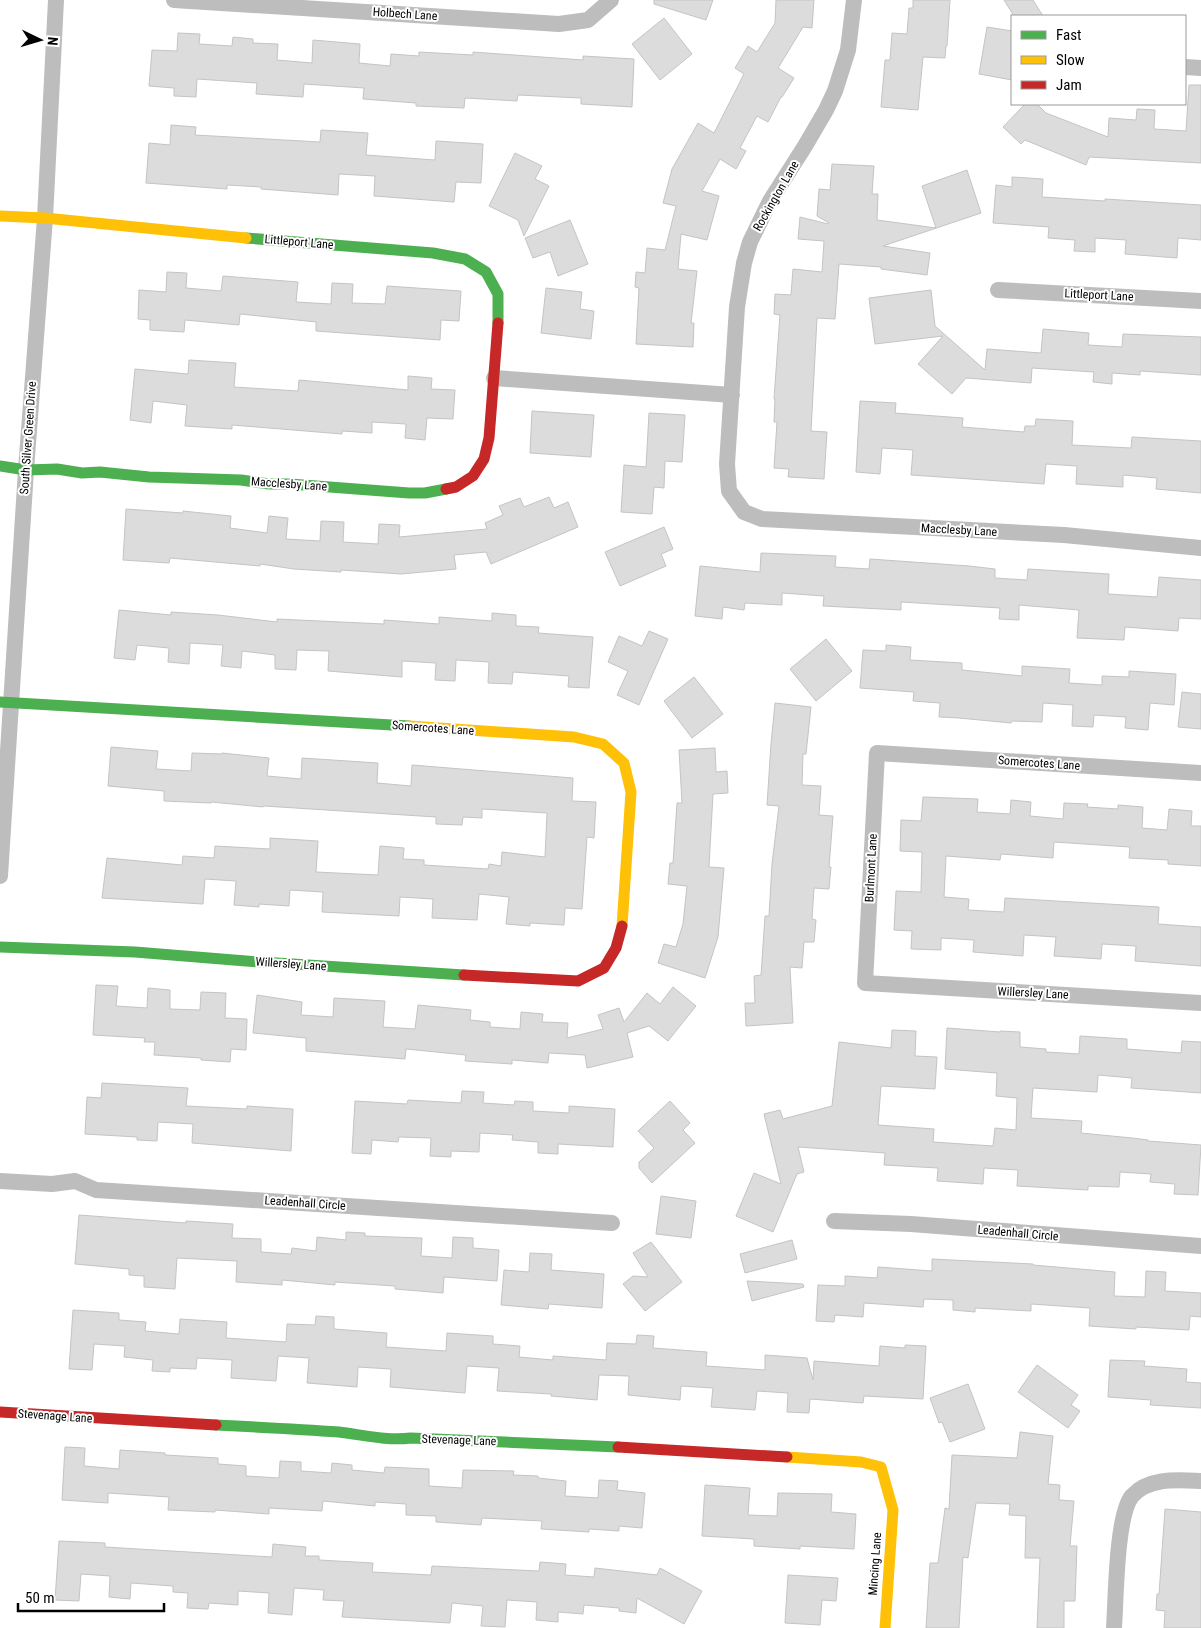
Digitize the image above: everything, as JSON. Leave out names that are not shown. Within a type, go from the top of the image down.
[{"type":"street","name":"South Silver Green Drive","points":[[0,876],[6,703],[45,218],[56,0]]},
{"type":"street","name":"Holbech Lane","points":[[174,0],[559,24],[588,20],[606,4]]},
{"type":"street","name":"Rockington Lane","points":[[729,491],[727,464],[736,307],[744,264],[750,242],[770,201],[805,146],[835,91],[848,50],[854,0]]},
{"type":"street","points":[[1186,67],[1201,68]]},
{"type":"street","name":"Littleport Lane","points":[[0,216],[45,218],[312,244],[433,253],[465,259],[486,272],[498,294],[494,378]]},
{"type":"street","name":"Littleport Lane","points":[[998,290],[1201,301]]},
{"type":"street","points":[[494,378],[732,395]]},
{"type":"street","name":"Macclesby Lane","points":[[0,466],[26,470],[57,469],[82,474],[100,472],[149,477],[241,480],[269,484],[425,493],[456,487],[474,476],[484,459],[489,438],[494,378]]},
{"type":"street","name":"Macclesby Lane","points":[[729,491],[744,512],[762,519],[1064,535],[1201,548]]},
{"type":"street","name":"Somercotes Lane","points":[[6,703],[574,737],[603,744],[624,763],[631,792],[623,921],[616,948],[604,968],[582,979]]},
{"type":"street","name":"Somercotes Lane","points":[[877,753],[1201,773]]},
{"type":"street","name":"Burlmont Lane","points":[[864,984],[877,753]]},
{"type":"street","name":"Willersley Lane","points":[[0,947],[134,952],[561,981],[578,981],[582,979]]},
{"type":"street","name":"Willersley Lane","points":[[864,984],[1201,1003]]},
{"type":"street","name":"Leadenhall Circle","points":[[0,1181],[52,1184],[75,1181],[96,1190],[612,1223]]},
{"type":"street","name":"Leadenhall Circle","points":[[834,1221],[911,1224],[1201,1246]]},
{"type":"street","name":"Stevenage Lane","points":[[0,1412],[322,1431],[396,1440],[411,1438],[477,1440],[667,1449],[861,1462],[881,1467],[891,1502]]},
{"type":"street","points":[[1114,1628],[1122,1520],[1132,1496],[1149,1484],[1172,1480],[1201,1481]]},
{"type":"street","name":"Mincing Lane","points":[[885,1628],[893,1510],[891,1502]]},
{"type":"building","points":[[654,0],[713,0],[706,20],[654,4]]},
{"type":"building","points":[[776,0],[814,0],[812,28],[803,27],[778,68],[794,78],[781,97],[768,122],[757,116],[740,148],[746,151],[736,169],[720,159],[702,191],[719,196],[707,240],[681,234],[678,269],[697,271],[691,323],[694,323],[693,347],[636,344],[639,288],[635,287],[636,272],[645,273],[647,248],[665,250],[676,206],[663,203],[672,169],[698,123],[714,133],[744,74],[735,68],[748,46],[757,52],[775,23]]},
{"type":"building","points":[[913,0],[950,0],[945,58],[923,57],[918,110],[881,107],[885,60],[890,60],[892,33],[907,34],[909,8],[913,8]]},
{"type":"building","points":[[1004,0],[1033,0],[1042,15],[1013,15]]},
{"type":"building","points":[[664,18],[692,54],[660,80],[632,44]]},
{"type":"building","points":[[987,27],[1011,31],[1011,80],[979,74]]},
{"type":"building","points":[[178,33],[200,34],[199,44],[232,46],[233,37],[253,39],[253,43],[278,44],[277,60],[312,63],[313,40],[360,44],[359,63],[390,66],[391,54],[419,56],[419,52],[473,55],[473,52],[583,60],[583,56],[634,59],[632,107],[581,104],[581,98],[518,95],[517,101],[465,98],[464,108],[416,106],[416,103],[363,99],[364,88],[304,84],[303,97],[256,94],[257,83],[197,79],[196,97],[174,96],[174,88],[149,86],[152,50],[177,51]]},
{"type":"building","points":[[1189,85],[1201,85],[1201,163],[1089,157],[1086,165],[1025,140],[1021,144],[1003,127],[1024,105],[1038,105],[1046,113],[1108,137],[1109,118],[1136,120],[1137,109],[1155,110],[1154,129],[1186,131]]},
{"type":"building","points":[[171,125],[196,127],[195,135],[320,142],[321,130],[368,133],[366,155],[435,160],[436,141],[483,144],[481,183],[456,182],[454,202],[374,196],[375,176],[339,174],[338,195],[261,189],[261,187],[227,185],[227,189],[146,183],[149,143],[170,145]]},
{"type":"building","points":[[515,153],[542,166],[535,179],[549,186],[524,236],[518,220],[489,206]]},
{"type":"building","points":[[832,164],[874,166],[872,194],[878,194],[877,220],[936,228],[922,186],[967,170],[981,213],[883,246],[930,253],[927,275],[881,269],[881,267],[839,264],[835,319],[817,318],[811,431],[827,432],[824,479],[788,477],[789,469],[774,468],[777,422],[774,422],[774,399],[780,315],[774,314],[775,294],[791,295],[793,269],[822,272],[824,241],[798,239],[800,217],[829,223],[817,216],[819,189],[830,190]]},
{"type":"building","points":[[1012,177],[1043,179],[1042,197],[1201,205],[1201,240],[1178,238],[1177,258],[1125,254],[1126,240],[1095,238],[1095,252],[1074,251],[1075,240],[1048,238],[1049,227],[993,223],[996,185],[1012,187]]},
{"type":"building","points":[[570,220],[588,264],[558,276],[550,252],[533,258],[525,238]]},
{"type":"building","points":[[167,272],[187,273],[186,288],[221,291],[223,276],[298,282],[296,302],[331,304],[332,283],[353,284],[352,303],[385,304],[387,286],[461,291],[459,321],[441,320],[440,340],[316,331],[316,322],[240,314],[239,325],[185,320],[184,332],[150,330],[150,320],[138,319],[139,290],[166,292]]},
{"type":"building","points":[[546,288],[582,292],[580,309],[594,311],[591,339],[541,333]]},
{"type":"building","points":[[931,290],[935,326],[985,370],[987,349],[1041,353],[1043,329],[1089,333],[1088,345],[1122,347],[1123,334],[1201,337],[1201,375],[1140,371],[1140,375],[1112,373],[1112,384],[1093,382],[1094,372],[1032,368],[1031,383],[966,378],[952,394],[918,364],[943,336],[875,344],[869,298]]},
{"type":"building","points":[[189,360],[236,363],[234,387],[298,391],[299,380],[408,390],[408,376],[432,378],[431,389],[455,390],[453,419],[427,418],[425,440],[405,438],[406,424],[372,422],[372,433],[342,431],[342,434],[232,425],[232,429],[185,426],[187,405],[153,401],[151,423],[130,420],[135,369],[188,374]]},
{"type":"building","points":[[860,401],[896,403],[895,413],[963,418],[962,427],[1024,432],[1025,426],[1035,426],[1036,419],[1073,421],[1072,445],[1131,448],[1132,437],[1201,441],[1201,493],[1156,489],[1157,478],[1123,475],[1123,487],[1076,484],[1077,466],[1046,464],[1044,484],[911,475],[913,450],[882,448],[880,474],[856,472]]},
{"type":"building","points":[[532,411],[594,415],[591,457],[530,453]]},
{"type":"building","points":[[649,413],[685,415],[682,462],[665,461],[664,488],[654,487],[652,514],[621,512],[624,465],[646,467]]},
{"type":"building","points":[[549,497],[554,508],[568,502],[578,527],[491,564],[486,552],[454,555],[456,569],[401,574],[294,569],[260,564],[260,566],[170,558],[169,563],[123,560],[126,509],[183,513],[183,511],[231,516],[230,528],[267,533],[269,516],[288,518],[286,539],[320,541],[321,521],[344,522],[343,542],[378,544],[379,524],[400,525],[399,537],[487,529],[485,523],[503,515],[499,506],[520,498],[524,507]]},
{"type":"building","points":[[664,527],[673,549],[661,554],[666,566],[620,586],[605,552]]},
{"type":"building","points":[[761,553],[836,556],[835,567],[869,569],[870,559],[969,566],[995,569],[995,578],[1027,580],[1028,569],[1109,574],[1108,594],[1157,597],[1159,577],[1201,580],[1201,619],[1179,618],[1178,631],[1125,627],[1124,640],[1077,638],[1079,610],[1019,605],[1019,620],[999,619],[1000,608],[901,602],[901,610],[823,606],[824,596],[782,593],[782,605],[745,603],[744,610],[723,607],[722,619],[695,616],[700,566],[760,572]]},
{"type":"building","points":[[119,610],[171,615],[171,612],[218,615],[277,622],[277,619],[384,624],[384,620],[439,624],[439,617],[492,621],[492,613],[516,615],[516,626],[539,627],[538,633],[593,637],[589,688],[568,687],[569,676],[513,672],[512,684],[488,683],[489,662],[456,660],[455,681],[435,680],[436,663],[402,661],[402,677],[328,671],[329,651],[297,650],[296,670],[275,669],[275,655],[242,651],[241,668],[221,666],[223,645],[190,643],[189,664],[168,662],[169,648],[137,645],[135,660],[114,658]]},
{"type":"building","points":[[649,631],[668,639],[639,705],[617,695],[628,671],[608,662],[619,636],[642,646]]},
{"type":"building","points":[[826,639],[852,671],[816,701],[790,669]]},
{"type":"building","points":[[886,645],[911,647],[910,660],[962,663],[962,670],[1022,676],[1022,666],[1070,669],[1069,683],[1102,685],[1102,676],[1129,677],[1129,671],[1176,674],[1174,705],[1150,703],[1148,730],[1125,728],[1126,717],[1094,715],[1093,727],[1072,726],[1073,705],[1043,703],[1042,722],[1012,721],[1011,723],[939,717],[940,703],[913,701],[914,692],[860,688],[863,650],[886,651]]},
{"type":"building","points":[[694,677],[723,714],[692,738],[664,701]]},
{"type":"building","points":[[1182,692],[1201,694],[1201,729],[1178,727]]},
{"type":"building","points":[[775,703],[811,707],[806,754],[803,754],[802,785],[821,786],[819,815],[833,816],[829,867],[831,867],[829,889],[814,888],[812,919],[816,920],[814,942],[804,942],[802,968],[790,967],[793,1023],[746,1026],[745,1003],[755,1003],[754,976],[761,975],[765,916],[769,916],[772,864],[779,806],[767,805]]},
{"type":"building","points":[[111,747],[158,751],[156,769],[191,771],[192,753],[222,753],[269,758],[267,776],[301,779],[302,758],[378,763],[377,783],[411,786],[412,765],[573,778],[572,801],[596,802],[594,838],[587,837],[582,909],[565,908],[564,925],[530,923],[530,926],[506,924],[509,897],[479,894],[477,920],[432,918],[433,899],[400,897],[399,916],[322,912],[323,892],[290,890],[289,906],[259,904],[259,907],[234,905],[236,881],[205,879],[203,904],[102,898],[107,858],[182,865],[183,856],[214,858],[215,846],[270,849],[270,838],[318,841],[316,872],[378,875],[380,846],[404,848],[403,859],[424,860],[424,865],[488,869],[489,864],[501,866],[502,852],[545,857],[547,813],[482,809],[482,818],[463,817],[462,825],[436,824],[436,817],[263,807],[211,802],[164,801],[164,791],[108,786]]},
{"type":"building","points":[[715,748],[716,772],[727,771],[728,793],[713,794],[709,867],[724,868],[718,937],[705,978],[658,963],[664,944],[676,947],[683,924],[687,886],[668,884],[670,863],[673,863],[677,803],[682,803],[679,750]]},
{"type":"building","points":[[923,797],[978,799],[977,812],[1010,814],[1011,800],[1031,802],[1030,816],[1063,819],[1064,803],[1088,804],[1087,807],[1118,809],[1118,805],[1143,807],[1142,828],[1167,830],[1169,809],[1192,811],[1191,826],[1201,826],[1201,866],[1168,864],[1168,860],[1129,858],[1130,847],[1054,842],[1053,858],[1001,854],[1000,860],[946,856],[944,897],[969,899],[968,910],[1004,912],[1005,898],[1159,907],[1158,924],[1201,927],[1201,966],[1135,961],[1136,946],[1102,944],[1101,959],[1054,956],[1056,937],[1024,935],[1023,956],[973,952],[974,940],[941,938],[941,950],[911,949],[912,931],[894,930],[896,891],[921,892],[922,852],[900,851],[901,820],[921,821]]},
{"type":"building","points":[[96,985],[118,986],[116,1006],[147,1008],[148,988],[170,990],[170,1009],[200,1010],[201,992],[226,993],[225,1018],[247,1019],[246,1050],[231,1049],[230,1062],[201,1060],[201,1058],[154,1055],[155,1042],[144,1042],[145,1038],[93,1035]]},
{"type":"building","points":[[673,987],[696,1006],[668,1041],[649,1026],[627,1033],[633,1057],[587,1068],[585,1055],[549,1053],[548,1063],[512,1060],[512,1064],[465,1061],[466,1055],[406,1049],[405,1059],[306,1051],[306,1038],[253,1033],[257,995],[302,1002],[301,1015],[333,1017],[334,998],[385,1001],[383,1027],[415,1029],[418,1005],[471,1010],[470,1020],[490,1022],[490,1027],[520,1029],[521,1012],[543,1014],[542,1022],[568,1023],[567,1038],[603,1029],[598,1015],[619,1008],[624,1022],[647,993],[660,1004]]},
{"type":"building","points":[[947,1028],[1020,1032],[1020,1047],[1046,1049],[1046,1052],[1079,1054],[1080,1036],[1127,1039],[1127,1049],[1181,1053],[1182,1041],[1201,1042],[1201,1093],[1131,1088],[1132,1078],[1098,1075],[1097,1092],[1033,1088],[1031,1118],[1082,1121],[1081,1133],[1201,1145],[1198,1195],[1174,1194],[1175,1184],[1150,1182],[1151,1174],[1120,1172],[1119,1187],[1088,1186],[1088,1190],[1017,1186],[1018,1170],[984,1168],[983,1184],[937,1181],[938,1168],[884,1165],[885,1153],[798,1147],[804,1172],[797,1174],[773,1232],[736,1216],[754,1173],[781,1184],[764,1114],[780,1110],[783,1119],[832,1106],[839,1042],[891,1048],[892,1030],[916,1031],[915,1056],[937,1057],[935,1089],[881,1086],[878,1125],[934,1129],[933,1142],[993,1146],[995,1128],[1016,1130],[1017,1098],[996,1096],[997,1073],[945,1069]]},
{"type":"building","points":[[102,1083],[188,1088],[186,1106],[247,1109],[247,1106],[293,1109],[291,1151],[192,1143],[193,1124],[158,1122],[157,1141],[137,1140],[137,1137],[85,1134],[87,1097],[101,1098]]},
{"type":"building","points":[[462,1091],[484,1092],[483,1103],[514,1105],[515,1101],[533,1102],[533,1111],[569,1113],[569,1106],[615,1109],[613,1147],[558,1144],[558,1154],[538,1153],[538,1142],[512,1140],[513,1135],[480,1133],[479,1152],[451,1151],[451,1157],[430,1156],[431,1138],[399,1137],[398,1142],[372,1140],[371,1154],[352,1153],[355,1101],[407,1104],[408,1100],[461,1103]]},
{"type":"building","points":[[670,1101],[690,1123],[683,1130],[695,1143],[652,1183],[639,1168],[639,1162],[654,1148],[638,1131]]},
{"type":"building","points":[[661,1196],[696,1201],[691,1238],[656,1234]]},
{"type":"building","points":[[79,1215],[186,1223],[186,1221],[233,1224],[232,1238],[261,1239],[261,1252],[291,1254],[292,1248],[316,1251],[317,1237],[346,1240],[346,1232],[365,1233],[365,1236],[422,1238],[421,1256],[452,1258],[453,1237],[473,1238],[473,1248],[499,1250],[497,1281],[444,1277],[443,1293],[395,1289],[395,1286],[335,1282],[335,1285],[282,1280],[282,1285],[236,1282],[237,1261],[177,1258],[175,1289],[144,1287],[144,1276],[129,1275],[129,1269],[75,1264]]},
{"type":"building","points":[[792,1240],[797,1259],[745,1273],[740,1254]]},
{"type":"building","points":[[651,1242],[682,1282],[645,1311],[623,1284],[633,1276],[648,1277],[633,1253]]},
{"type":"building","points":[[530,1253],[552,1254],[551,1270],[604,1274],[602,1308],[549,1304],[548,1309],[501,1305],[504,1270],[529,1272]]},
{"type":"building","points":[[932,1259],[1033,1264],[1115,1272],[1114,1296],[1145,1297],[1146,1271],[1166,1272],[1165,1291],[1201,1293],[1201,1317],[1190,1316],[1189,1330],[1089,1326],[1090,1308],[1031,1304],[1031,1311],[975,1308],[975,1312],[953,1310],[953,1300],[924,1299],[923,1307],[864,1303],[863,1317],[835,1315],[834,1322],[816,1321],[818,1285],[845,1286],[845,1276],[877,1278],[878,1267],[932,1271]]},
{"type":"building","points":[[747,1281],[803,1284],[804,1287],[752,1301]]},
{"type":"building","points":[[73,1310],[119,1313],[119,1320],[146,1322],[145,1331],[179,1334],[180,1319],[227,1322],[226,1338],[286,1342],[287,1324],[315,1325],[316,1316],[334,1317],[334,1329],[387,1333],[386,1347],[446,1351],[447,1333],[493,1336],[493,1344],[520,1346],[519,1357],[553,1360],[553,1356],[606,1360],[607,1343],[636,1344],[637,1335],[654,1336],[653,1348],[707,1352],[706,1366],[765,1370],[765,1355],[807,1358],[813,1380],[814,1361],[879,1366],[880,1346],[905,1348],[905,1345],[926,1346],[923,1399],[864,1396],[863,1403],[810,1399],[809,1413],[787,1412],[788,1393],[757,1391],[755,1410],[711,1407],[713,1388],[681,1386],[680,1400],[628,1395],[629,1376],[599,1375],[597,1400],[551,1396],[551,1394],[497,1391],[499,1368],[467,1366],[465,1393],[390,1387],[391,1369],[358,1367],[357,1387],[307,1383],[309,1358],[278,1356],[276,1381],[231,1378],[232,1360],[197,1358],[196,1369],[170,1368],[170,1372],[152,1371],[153,1360],[124,1357],[125,1346],[94,1344],[92,1370],[69,1369]]},
{"type":"building","points":[[1110,1360],[1145,1361],[1144,1366],[1187,1369],[1186,1382],[1201,1383],[1201,1408],[1150,1405],[1151,1400],[1108,1397]]},
{"type":"building","points":[[1037,1365],[1078,1395],[1071,1405],[1080,1411],[1068,1428],[1018,1392]]},
{"type":"building","points":[[968,1384],[985,1429],[950,1442],[942,1422],[939,1423],[930,1398]]},
{"type":"building","points":[[1020,1432],[1053,1436],[1048,1484],[1060,1485],[1059,1500],[1074,1501],[1070,1546],[1077,1546],[1075,1601],[1064,1601],[1064,1628],[1037,1628],[1040,1558],[1025,1558],[1026,1516],[1009,1515],[1010,1504],[976,1503],[968,1558],[963,1557],[959,1628],[926,1628],[930,1563],[938,1563],[945,1508],[949,1509],[952,1455],[1017,1458]]},
{"type":"building","points":[[65,1447],[85,1448],[84,1466],[119,1469],[120,1450],[218,1458],[218,1464],[246,1466],[246,1476],[279,1478],[280,1461],[301,1462],[301,1471],[331,1473],[332,1463],[352,1465],[352,1470],[384,1473],[385,1467],[429,1469],[429,1486],[462,1488],[463,1470],[514,1471],[513,1475],[538,1476],[538,1478],[566,1481],[565,1496],[598,1498],[599,1480],[618,1481],[617,1490],[645,1493],[642,1528],[619,1526],[619,1531],[589,1529],[589,1532],[541,1529],[542,1521],[482,1518],[481,1525],[436,1522],[436,1516],[406,1515],[406,1504],[375,1502],[375,1506],[323,1501],[322,1511],[269,1508],[269,1514],[215,1510],[215,1512],[168,1510],[169,1497],[108,1493],[108,1503],[62,1500]]},
{"type":"building","points":[[705,1485],[750,1488],[748,1515],[777,1516],[778,1493],[832,1494],[831,1512],[856,1514],[854,1549],[800,1546],[800,1549],[754,1546],[754,1539],[702,1536]]},
{"type":"building","points":[[1165,1509],[1201,1512],[1201,1628],[1164,1628],[1165,1611],[1156,1610],[1157,1594],[1159,1594]]},
{"type":"building","points":[[59,1541],[105,1543],[105,1547],[272,1557],[273,1544],[306,1547],[305,1556],[319,1556],[319,1560],[373,1563],[372,1572],[431,1575],[432,1566],[539,1571],[540,1562],[566,1564],[565,1575],[594,1577],[595,1568],[657,1575],[660,1568],[702,1591],[684,1624],[637,1598],[636,1613],[619,1611],[619,1608],[584,1605],[583,1614],[558,1612],[558,1622],[536,1620],[537,1602],[507,1600],[505,1627],[481,1626],[483,1606],[452,1603],[450,1623],[342,1617],[344,1601],[323,1600],[324,1590],[294,1588],[292,1615],[268,1613],[269,1593],[238,1591],[238,1605],[209,1603],[208,1609],[187,1608],[188,1593],[173,1592],[173,1586],[131,1583],[130,1599],[109,1597],[110,1576],[81,1574],[79,1601],[55,1600]]},
{"type":"building","points":[[788,1575],[838,1578],[836,1601],[822,1600],[820,1625],[785,1623]]},
{"type":"traffic: fast","points":[[246,238],[433,253],[465,259],[486,272],[498,294],[498,323]]},
{"type":"traffic: fast","points":[[0,466],[26,470],[57,469],[82,473],[100,472],[149,477],[241,480],[269,484],[409,493],[425,493],[446,489]]},
{"type":"traffic: fast","points":[[0,702],[409,726]]},
{"type":"traffic: fast","points":[[0,947],[135,952],[464,975]]},
{"type":"traffic: fast","points":[[216,1425],[339,1432],[393,1439],[411,1438],[618,1447]]},
{"type":"traffic: slow","points":[[0,216],[45,218],[246,238]]},
{"type":"traffic: slow","points":[[409,726],[574,737],[603,744],[624,763],[631,792],[622,926]]},
{"type":"traffic: slow","points":[[787,1457],[861,1462],[881,1467],[893,1510],[885,1628]]},
{"type":"traffic: jam","points":[[446,489],[456,487],[473,476],[484,459],[489,438],[498,323]]},
{"type":"traffic: jam","points":[[464,975],[578,981],[604,968],[616,948],[622,926]]},
{"type":"traffic: jam","points":[[0,1412],[216,1425]]},
{"type":"traffic: jam","points":[[618,1447],[787,1457]]}]
